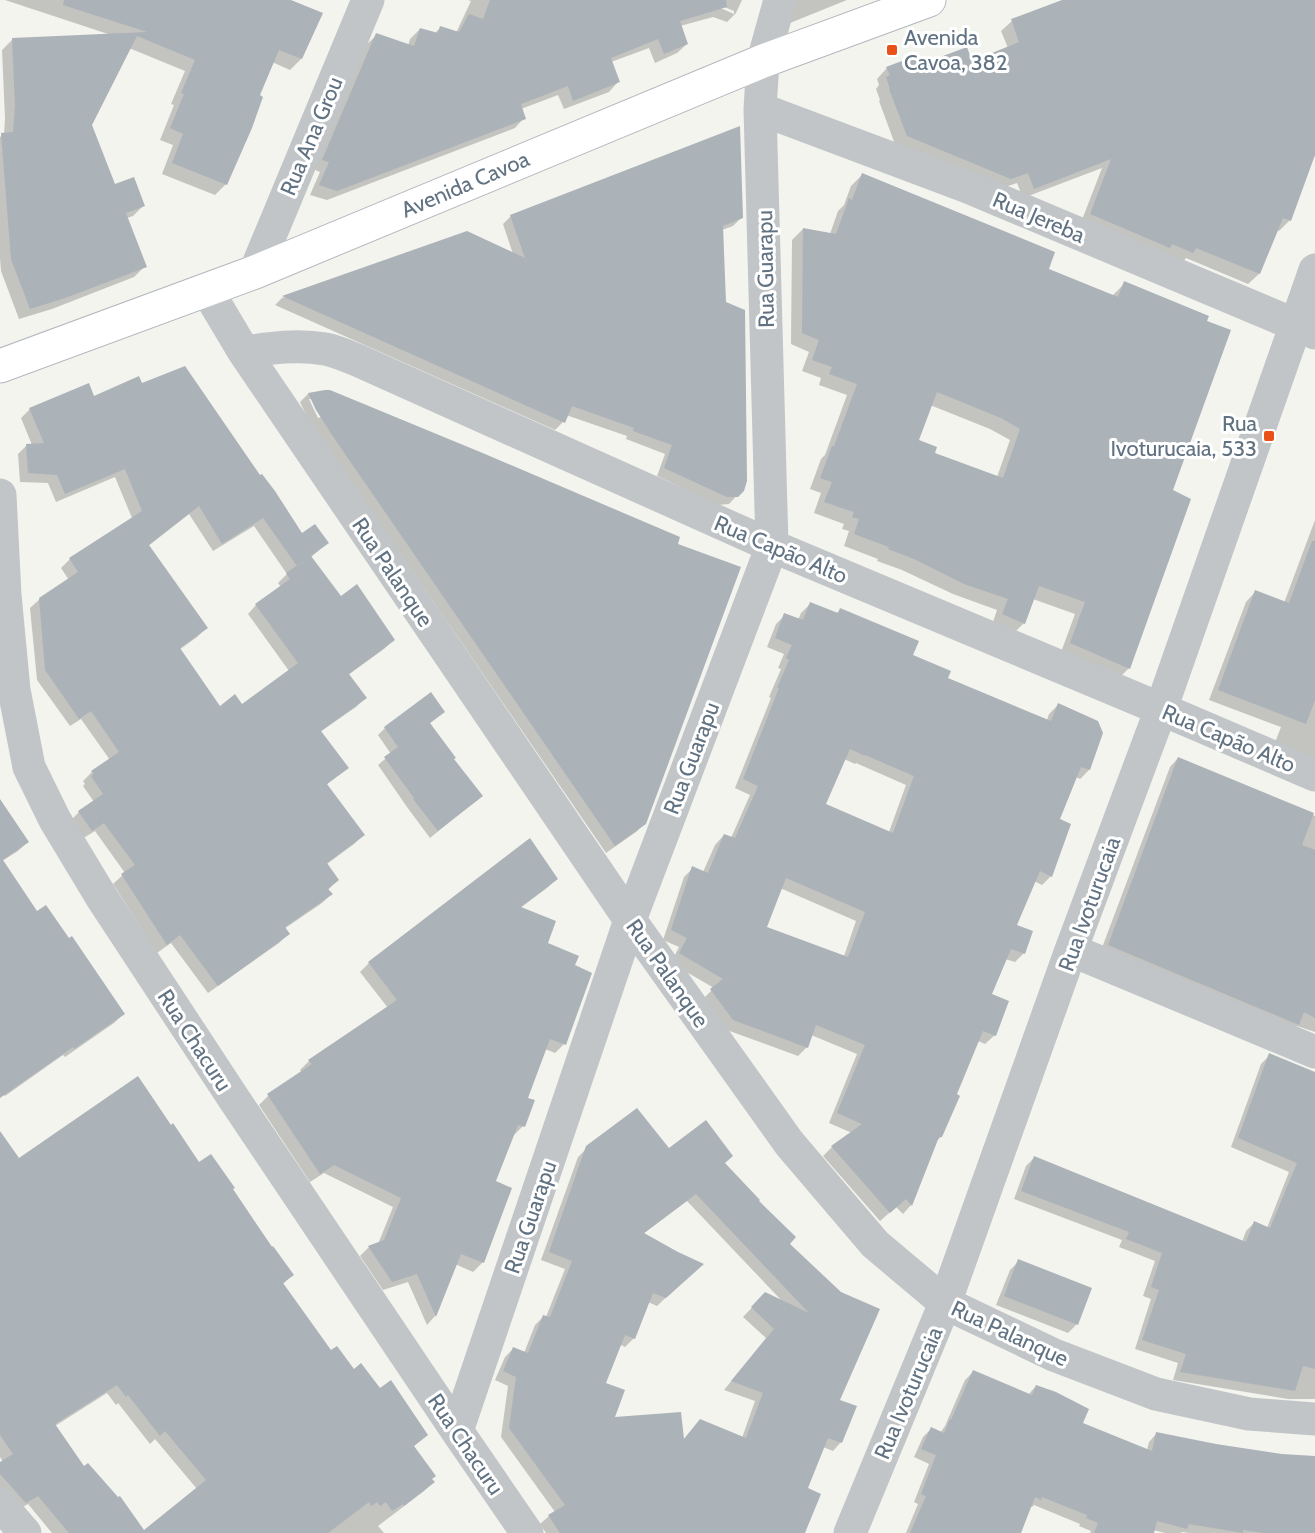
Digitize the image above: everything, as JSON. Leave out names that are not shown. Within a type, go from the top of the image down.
[{"type":"street","name":"Rua Ana Grou","points":[[255,272],[368,0]]},
{"type":"street","name":"Rua Guarapu","points":[[457,1431],[630,920],[772,546],[760,109],[763,61],[780,0]]},
{"type":"street","name":"Avenida Cavoa","points":[[0,366],[255,272],[763,61],[929,0]]},
{"type":"street","name":"Rua Jereba","points":[[760,109],[968,187],[1306,329]]},
{"type":"street","name":"Rua Ivoturucaia","points":[[850,1533],[945,1304],[1071,950],[1306,329],[1315,270]]},
{"type":"street","name":"Rua Palanque","points":[[207,290],[244,352],[630,920],[789,1143],[875,1244],[945,1304],[1054,1355],[1156,1394],[1249,1414],[1315,1419]]},
{"type":"street","name":"Rua Capão Alto","points":[[244,352],[302,346],[328,349],[357,360],[772,546],[1315,775]]},
{"type":"street","name":"Rua Chacuru","points":[[0,495],[5,595],[14,690],[29,767],[55,820],[102,898],[232,1096],[527,1533]]},
{"type":"street","points":[[1071,950],[1315,1052]]},
{"type":"street","points":[[0,1504],[25,1533]]},
{"type":"building","points":[[64,0],[291,0],[323,13],[302,59],[279,50],[260,95],[263,97],[252,128],[227,185],[172,163],[183,134],[170,128],[195,60],[137,36],[92,125],[115,184],[134,177],[145,206],[126,213],[147,267],[30,309],[11,259],[1,133],[13,132],[15,106],[12,38],[147,32],[63,5]]},
{"type":"building","points":[[490,0],[726,0],[727,7],[680,21],[688,44],[664,54],[658,39],[611,58],[620,82],[573,101],[568,86],[521,104],[526,119],[337,191],[319,185],[329,162],[322,160],[376,33],[414,46],[420,28],[438,33],[440,26],[459,32],[469,14],[483,19]]},
{"type":"building","points":[[1062,0],[1315,0],[1315,155],[1291,221],[1283,218],[1260,274],[1196,248],[1193,253],[1172,244],[1170,248],[1090,214],[1111,159],[1034,189],[1028,173],[1011,179],[907,136],[889,89],[886,77],[890,75],[886,67],[915,56],[919,65],[967,47],[972,61],[1019,42],[1011,19]]},
{"type":"building","points":[[740,126],[743,218],[723,226],[726,302],[745,310],[747,481],[744,491],[738,497],[727,497],[664,468],[672,445],[633,431],[634,428],[572,406],[565,423],[282,296],[467,231],[525,258],[510,215]]},
{"type":"building","points":[[862,173],[1055,252],[1049,269],[1118,297],[1124,281],[1209,316],[1207,321],[1231,330],[1173,490],[1191,499],[1130,669],[1070,643],[1085,602],[1039,586],[1025,624],[1002,614],[1008,599],[964,584],[888,549],[889,547],[854,534],[859,519],[852,517],[854,512],[824,502],[832,482],[820,478],[857,384],[829,374],[832,367],[812,360],[819,340],[802,333],[803,228],[836,234],[849,198],[852,200]],"holes":[[[937,392],[1001,418],[1020,429],[1003,478],[935,453],[937,447],[919,440]]]},
{"type":"building","points":[[185,366],[260,475],[262,474],[275,491],[302,533],[315,524],[329,543],[311,556],[341,596],[357,584],[395,640],[349,674],[367,698],[321,731],[349,768],[327,784],[365,835],[327,863],[339,880],[328,889],[333,894],[285,927],[290,934],[218,986],[180,935],[167,945],[121,874],[135,865],[104,823],[92,831],[78,811],[103,794],[91,776],[94,774],[91,771],[119,752],[91,711],[79,719],[45,670],[39,598],[78,572],[69,558],[142,511],[125,469],[65,494],[57,475],[28,473],[26,444],[44,443],[29,408],[89,383],[94,396],[139,376],[142,383]],"holes":[[[199,506],[222,544],[263,518],[297,566],[286,573],[290,579],[255,604],[298,663],[242,704],[235,694],[220,706],[180,648],[208,628],[149,545]]]},
{"type":"building","points":[[330,390],[485,454],[680,537],[678,544],[741,567],[646,824],[615,846],[316,410],[308,393]]},
{"type":"building","points":[[1312,541],[1315,541],[1315,700],[1306,724],[1218,690],[1255,590],[1289,603]]},
{"type":"building","points":[[810,602],[838,613],[840,608],[919,641],[913,655],[951,671],[948,678],[1051,721],[1058,703],[1098,721],[1103,733],[1090,770],[1081,767],[1060,819],[1071,824],[1052,877],[1040,871],[1017,925],[1033,931],[1025,954],[1011,949],[992,994],[1009,1001],[996,1036],[983,1031],[957,1094],[960,1096],[942,1137],[939,1137],[912,1206],[906,1199],[890,1213],[831,1146],[862,1124],[837,1113],[865,1045],[816,1025],[808,1048],[733,1020],[710,989],[723,979],[679,953],[687,938],[671,930],[692,866],[708,873],[724,834],[735,838],[758,786],[743,779],[779,688],[777,688],[789,660],[786,658],[792,645],[775,638],[784,613],[803,620]],"holes":[[[850,749],[914,776],[893,833],[826,804]],[[786,878],[865,912],[848,957],[767,927]]]},
{"type":"building","points":[[431,692],[445,712],[430,723],[483,796],[438,831],[384,757],[398,747],[384,727]]},
{"type":"building","points":[[1178,757],[1314,813],[1302,845],[1315,850],[1315,1018],[1304,1012],[1299,1025],[1108,945]]},
{"type":"building","points":[[0,799],[29,842],[3,860],[37,911],[46,905],[69,938],[72,936],[125,1014],[0,1098]]},
{"type":"building","points":[[530,838],[558,879],[521,907],[556,921],[548,943],[579,956],[575,965],[592,973],[566,1045],[550,1039],[528,1098],[535,1100],[525,1127],[518,1125],[496,1181],[512,1188],[484,1263],[461,1254],[436,1317],[417,1274],[392,1282],[368,1246],[384,1240],[401,1198],[334,1165],[320,1174],[267,1094],[312,1064],[308,1060],[397,1000],[368,962]]},
{"type":"building","points":[[1269,1053],[1315,1072],[1315,1369],[1303,1366],[1295,1391],[1180,1372],[1186,1354],[1142,1340],[1159,1290],[1151,1287],[1162,1253],[1126,1239],[1129,1232],[1021,1191],[1034,1156],[1246,1242],[1254,1221],[1270,1228],[1297,1163],[1238,1138]]},
{"type":"building","points":[[138,1076],[199,1162],[211,1154],[235,1188],[233,1189],[272,1247],[294,1275],[283,1283],[331,1350],[337,1346],[354,1369],[361,1363],[380,1388],[391,1380],[428,1435],[414,1446],[436,1476],[432,1479],[435,1482],[404,1506],[403,1504],[392,1511],[386,1502],[380,1506],[377,1502],[371,1506],[369,1502],[328,1533],[69,1533],[38,1496],[26,1503],[0,1474],[0,1462],[13,1454],[0,1435],[0,1131],[19,1158]],"holes":[[[117,1385],[126,1397],[128,1395],[160,1436],[165,1431],[206,1480],[144,1530],[120,1496],[118,1497],[88,1463],[84,1466],[55,1424]]]},
{"type":"building","points":[[637,1108],[669,1148],[706,1120],[733,1156],[725,1163],[796,1237],[790,1244],[841,1292],[880,1309],[840,1400],[857,1406],[842,1443],[828,1438],[808,1488],[821,1494],[805,1533],[560,1533],[548,1515],[565,1505],[509,1428],[516,1377],[503,1371],[513,1347],[528,1353],[543,1315],[550,1317],[572,1261],[549,1252],[586,1146]],"holes":[[[696,1194],[809,1313],[765,1292],[751,1307],[774,1329],[731,1381],[763,1393],[746,1438],[700,1419],[684,1439],[681,1412],[615,1417],[625,1390],[606,1383],[625,1335],[635,1339],[653,1293],[666,1298],[704,1264],[644,1233]]]},
{"type":"building","points":[[1018,1259],[1092,1288],[1078,1325],[1004,1296]]},
{"type":"building","points":[[973,1370],[1032,1395],[1036,1385],[1056,1392],[1089,1409],[1083,1423],[1152,1451],[1156,1432],[1282,1454],[1315,1456],[1315,1533],[1264,1533],[1243,1530],[1243,1533],[1189,1524],[1187,1529],[1157,1521],[1154,1533],[1094,1533],[1098,1523],[1086,1518],[1087,1515],[1042,1497],[1041,1500],[1035,1497],[1021,1533],[910,1533],[926,1496],[921,1494],[936,1455],[921,1449],[931,1427],[944,1433]]},
{"type":"place","name":"Avenida Cavoa, 382","points":[[892,50]]},
{"type":"place","name":"Rua Ivoturucaia, 533","points":[[1269,436]]}]
